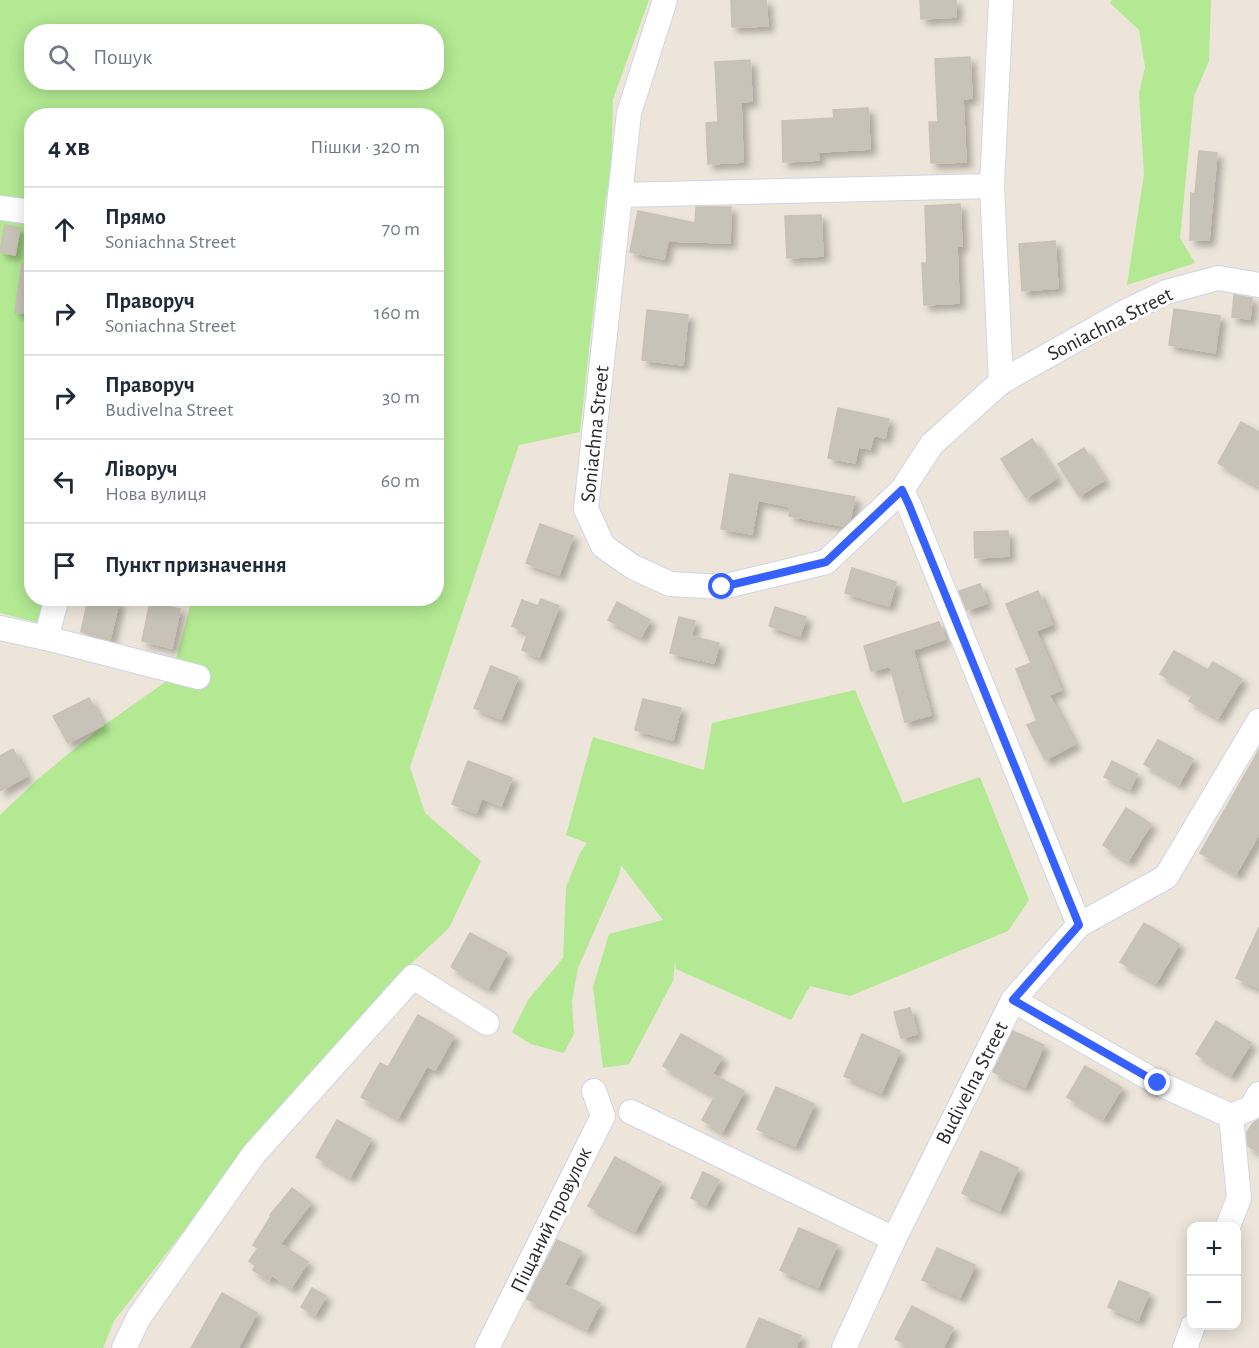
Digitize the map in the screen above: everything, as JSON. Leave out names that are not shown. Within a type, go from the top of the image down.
[{"type":"street","name":"Soniachna Street","points":[[665,0],[629,112],[586,509],[603,546],[633,567],[670,584],[722,587],[826,562],[902,490],[932,444],[1001,382],[1123,313],[1166,292],[1218,278],[1259,285]]},
{"type":"street","points":[[1001,0],[992,186],[1001,382]]},
{"type":"street","points":[[620,195],[992,186]]},
{"type":"street","points":[[0,208],[24,211]]},
{"type":"street","points":[[902,490],[1079,925]]},
{"type":"street","points":[[46,638],[55,606]]},
{"type":"street","points":[[0,628],[198,677]]},
{"type":"street","name":"Budivelna Street","points":[[844,1348],[894,1239],[1013,1000],[1079,925],[1167,878],[1259,721]]},
{"type":"street","points":[[124,1348],[139,1317],[254,1154],[413,977],[487,1023]]},
{"type":"street","points":[[1013,1000],[1158,1083],[1231,1116],[1251,1108],[1259,1094]]},
{"type":"street","name":"Піщаний провулок","points":[[488,1348],[603,1116],[594,1091]]},
{"type":"street","points":[[631,1112],[894,1239]]},
{"type":"street","points":[[1230,1222],[1239,1198],[1231,1116]]},
{"type":"street","points":[[1185,1348],[1192,1330]]},
{"type":"green space","points":[[0,0],[649,0],[613,99],[611,179],[606,196],[580,432],[519,445],[410,767],[425,813],[481,861],[449,928],[388,985],[245,1152],[114,1321],[103,1348],[0,1348],[0,815],[39,778],[100,728],[171,678],[190,606],[444,606],[444,108],[24,108],[24,606],[44,606],[40,623],[0,613]]},
{"type":"green space","points":[[1112,0],[1211,0],[1209,61],[1194,96],[1180,238],[1195,263],[1127,285],[1144,174],[1139,93],[1145,67],[1139,30],[1110,3]]},
{"type":"green space","points":[[855,690],[903,803],[980,777],[1029,900],[1008,931],[850,996],[810,986],[791,1020],[676,969],[675,962],[673,981],[629,1064],[603,1068],[593,987],[609,934],[663,920],[621,865],[619,875],[578,968],[572,1001],[574,1034],[564,1053],[531,1044],[512,1032],[528,1000],[563,958],[566,887],[580,853],[587,843],[566,835],[593,737],[704,770],[712,723]]},
{"type":"building","points":[[731,0],[766,0],[768,26],[732,27]]},
{"type":"building","points":[[920,0],[956,0],[956,17],[921,19]]},
{"type":"building","points":[[970,57],[972,98],[963,99],[966,162],[931,163],[929,122],[938,122],[935,59]]},
{"type":"building","points":[[750,60],[752,101],[741,102],[743,162],[708,164],[706,123],[718,122],[715,62]]},
{"type":"building","points":[[868,108],[870,149],[818,152],[819,160],[783,162],[782,121],[834,118],[833,110]]},
{"type":"building","points":[[1199,151],[1217,153],[1209,240],[1190,240],[1191,193],[1195,194]]},
{"type":"building","points":[[960,204],[962,246],[957,246],[959,303],[924,305],[922,263],[927,263],[925,206]]},
{"type":"building","points":[[696,207],[731,207],[730,243],[668,241],[664,259],[630,252],[638,211],[695,223]]},
{"type":"building","points":[[821,215],[823,256],[787,258],[785,216]]},
{"type":"building","points":[[5,225],[20,228],[15,255],[0,252]]},
{"type":"building","points":[[1055,241],[1058,288],[1022,291],[1019,244]]},
{"type":"building","points":[[22,264],[24,264],[24,313],[15,312]]},
{"type":"building","points":[[1234,295],[1252,298],[1250,319],[1232,317]]},
{"type":"building","points":[[1174,309],[1220,316],[1215,353],[1169,345]]},
{"type":"building","points":[[647,310],[688,315],[683,365],[642,360]]},
{"type":"building","points":[[838,408],[889,419],[885,438],[874,435],[870,449],[858,447],[855,463],[828,458]]},
{"type":"building","points":[[1241,422],[1259,432],[1259,486],[1218,463]]},
{"type":"building","points":[[1032,439],[1057,478],[1026,498],[1001,459]]},
{"type":"building","points":[[1084,448],[1104,480],[1079,496],[1058,464]]},
{"type":"building","points":[[730,474],[855,497],[850,519],[843,526],[789,516],[791,507],[758,500],[752,534],[721,529]]},
{"type":"building","points":[[540,524],[573,536],[559,575],[526,563]]},
{"type":"building","points":[[1008,531],[1009,556],[975,558],[974,532]]},
{"type":"building","points":[[852,568],[896,582],[889,606],[845,593]]},
{"type":"building","points":[[980,584],[987,603],[967,610],[959,591]]},
{"type":"building","points":[[1038,591],[1052,624],[1036,631],[1061,690],[1049,695],[1075,744],[1045,760],[1027,725],[1037,721],[1016,669],[1031,663],[1006,604]]},
{"type":"building","points":[[541,599],[559,606],[539,657],[522,650],[528,633],[512,626],[522,600],[538,606]]},
{"type":"building","points":[[617,602],[650,620],[641,637],[608,620]]},
{"type":"building","points":[[86,606],[118,606],[110,640],[81,632]]},
{"type":"building","points":[[149,606],[180,609],[172,648],[142,641]]},
{"type":"building","points":[[775,607],[806,617],[800,636],[769,626]]},
{"type":"building","points":[[679,617],[695,621],[691,636],[719,643],[714,663],[670,653]]},
{"type":"building","points":[[939,622],[945,639],[913,650],[931,715],[905,722],[890,666],[871,671],[864,646]]},
{"type":"building","points":[[1174,651],[1208,670],[1213,662],[1242,679],[1218,718],[1189,701],[1193,694],[1160,674]]},
{"type":"building","points":[[491,666],[518,677],[501,719],[474,708]]},
{"type":"building","points":[[89,698],[103,725],[68,743],[53,716]]},
{"type":"building","points":[[643,699],[681,708],[673,740],[635,730]]},
{"type":"building","points":[[1158,740],[1193,759],[1179,784],[1144,764]]},
{"type":"building","points":[[13,749],[27,776],[0,791],[0,756]]},
{"type":"building","points":[[1259,750],[1259,834],[1236,874],[1200,853]]},
{"type":"building","points":[[468,761],[512,778],[501,806],[482,798],[476,813],[452,804]]},
{"type":"building","points":[[1112,761],[1137,774],[1130,789],[1104,777]]},
{"type":"building","points":[[1126,808],[1151,824],[1128,861],[1103,845]]},
{"type":"building","points":[[1144,923],[1179,944],[1156,983],[1120,962]]},
{"type":"building","points":[[1259,927],[1259,988],[1236,978]]},
{"type":"building","points":[[470,933],[507,953],[488,988],[451,967]]},
{"type":"building","points":[[910,1008],[917,1034],[901,1038],[894,1012]]},
{"type":"building","points":[[418,1015],[454,1036],[435,1070],[427,1066],[398,1118],[361,1097],[380,1063],[388,1067]]},
{"type":"building","points":[[1216,1021],[1251,1043],[1231,1075],[1196,1054]]},
{"type":"building","points":[[1013,1031],[1044,1045],[1025,1087],[993,1072]]},
{"type":"building","points":[[681,1034],[722,1057],[712,1074],[744,1091],[722,1132],[702,1120],[715,1096],[663,1066]]},
{"type":"building","points":[[862,1034],[900,1051],[881,1093],[844,1076]]},
{"type":"building","points":[[1085,1066],[1122,1088],[1103,1119],[1067,1097]]},
{"type":"building","points":[[776,1087],[814,1104],[795,1146],[757,1129]]},
{"type":"building","points":[[1259,1119],[1259,1153],[1248,1146],[1247,1132]]},
{"type":"building","points":[[337,1120],[371,1139],[350,1177],[316,1157]]},
{"type":"building","points":[[981,1151],[1018,1168],[1000,1210],[962,1193]]},
{"type":"building","points":[[615,1157],[661,1182],[635,1231],[588,1206]]},
{"type":"building","points":[[703,1172],[719,1180],[706,1205],[691,1198]]},
{"type":"building","points":[[292,1188],[311,1203],[280,1244],[308,1262],[291,1288],[272,1275],[269,1280],[253,1270],[256,1266],[249,1261],[258,1248],[253,1245],[270,1215]]},
{"type":"building","points":[[799,1228],[837,1245],[818,1287],[780,1270]]},
{"type":"building","points":[[557,1240],[581,1251],[564,1285],[600,1303],[587,1329],[527,1299]]},
{"type":"building","points":[[937,1248],[975,1265],[960,1297],[922,1280]]},
{"type":"building","points":[[1119,1281],[1149,1293],[1138,1320],[1108,1307]]},
{"type":"building","points":[[312,1288],[326,1296],[315,1315],[301,1307]]},
{"type":"building","points":[[222,1293],[257,1313],[238,1348],[191,1348]]},
{"type":"building","points":[[912,1306],[953,1328],[943,1348],[913,1348],[895,1339]]},
{"type":"building","points":[[759,1318],[801,1336],[796,1348],[746,1348]]},
{"type":"route","points":[[722,587],[826,562],[902,490],[1079,925],[1013,1000],[1158,1083]]}]
